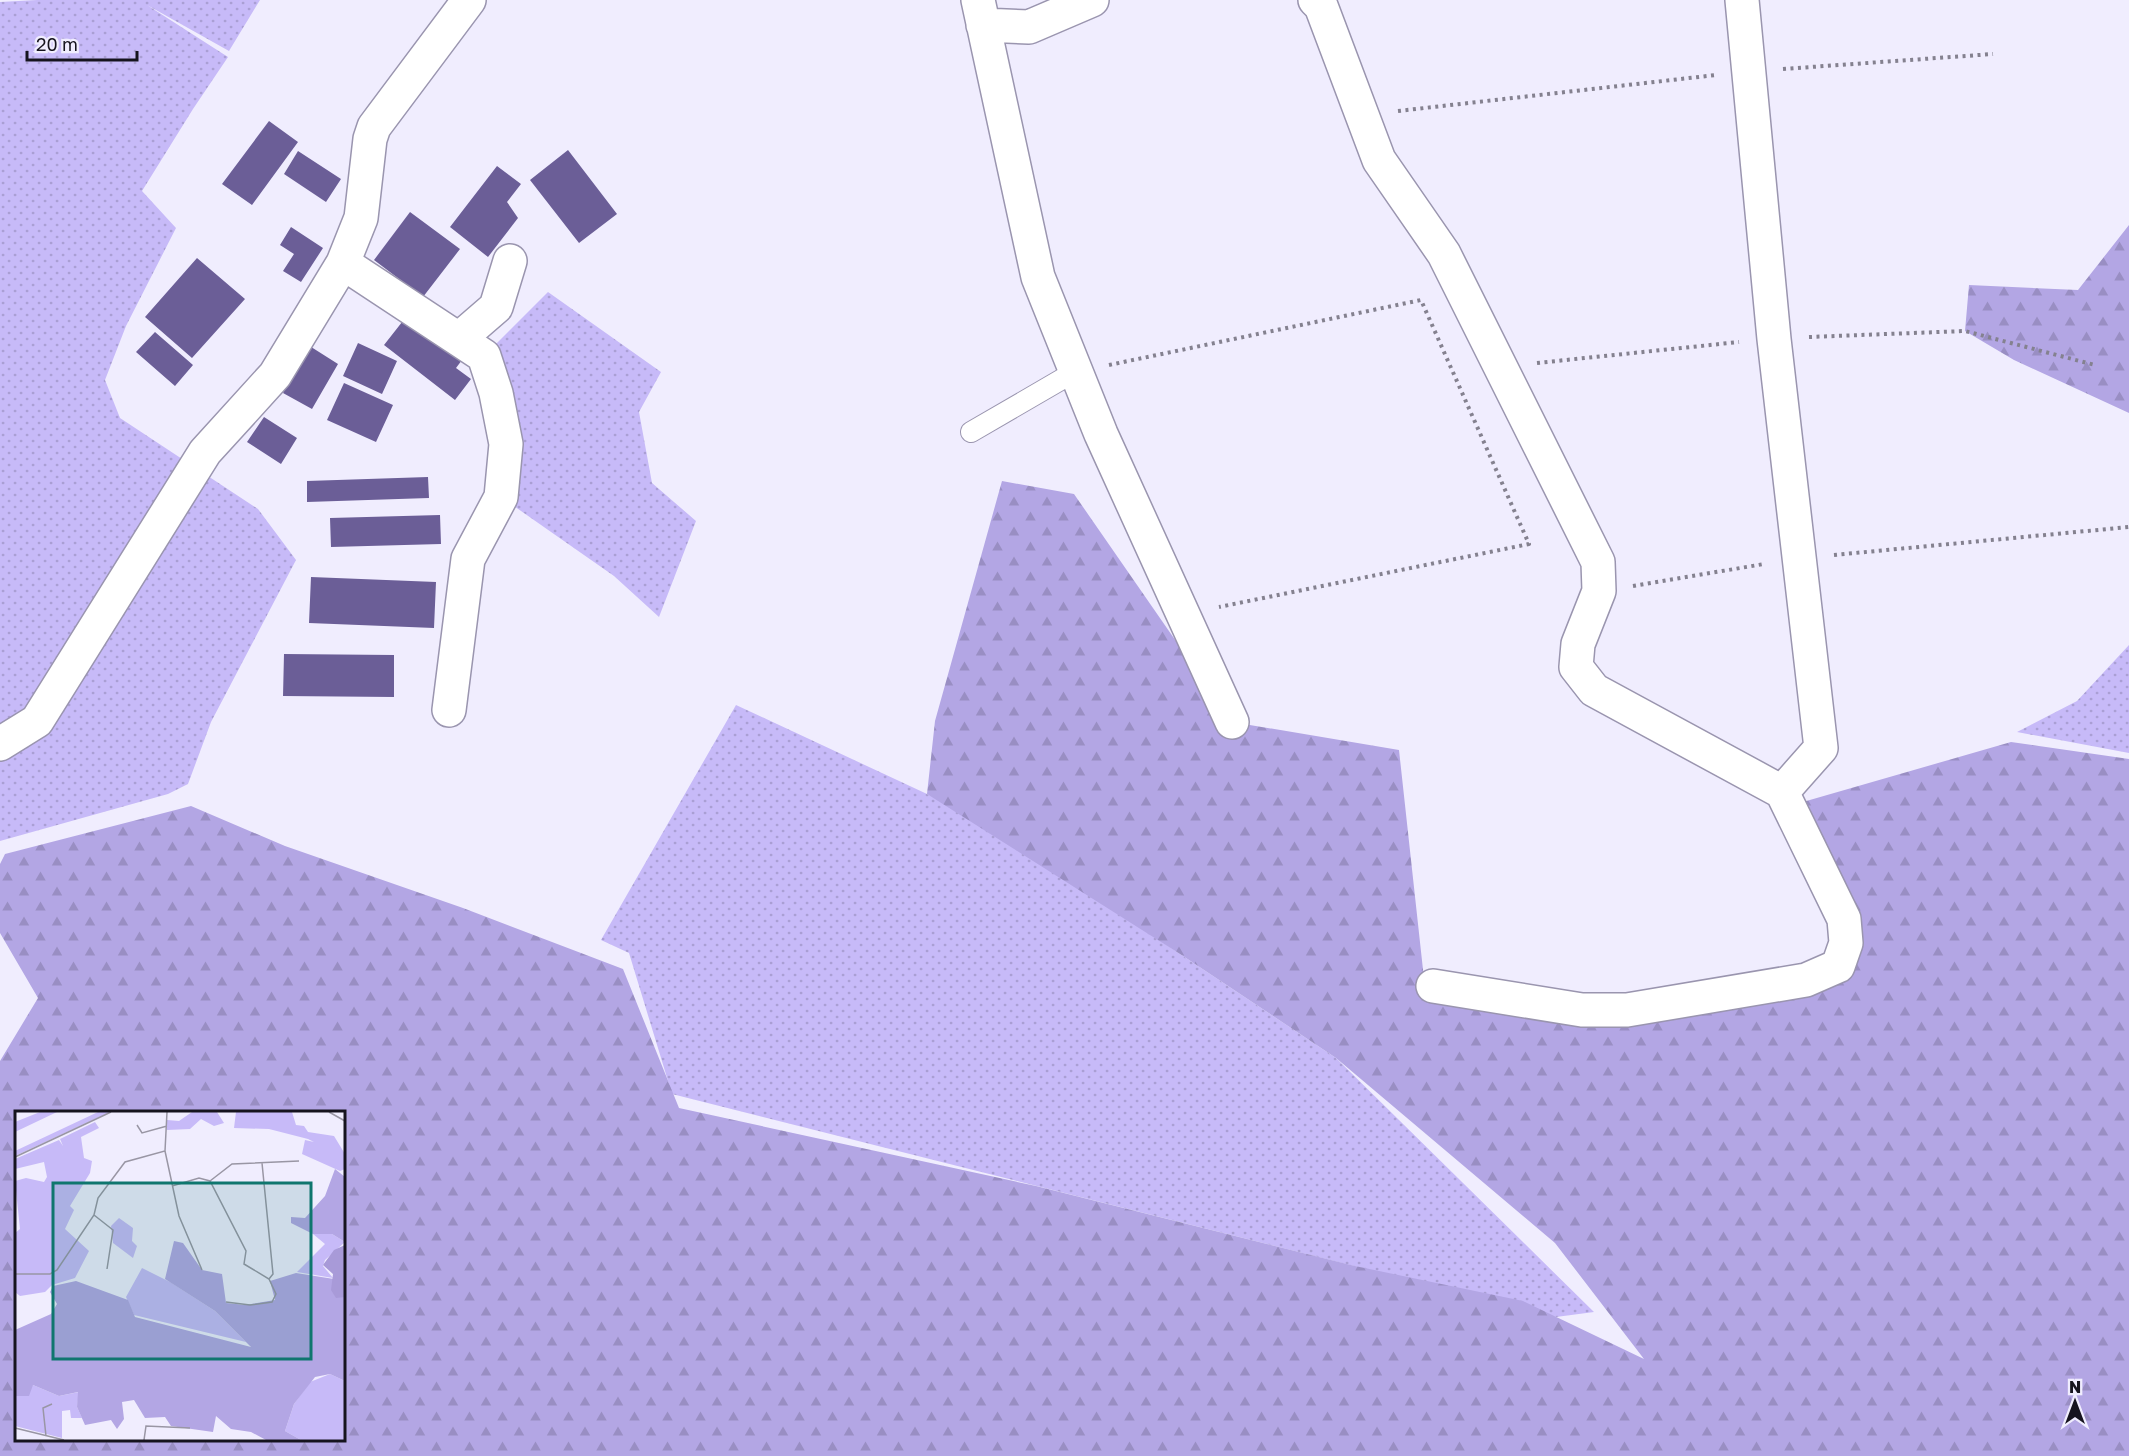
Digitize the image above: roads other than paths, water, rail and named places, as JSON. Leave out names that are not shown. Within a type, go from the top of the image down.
[{"type":"street","points":[[0,744],[37,721],[205,452],[275,375],[343,263],[361,218],[370,139],[374,127],[469,0]]},
{"type":"street","points":[[1092,0],[1029,27],[981,12],[1038,277],[1101,434],[1232,722]]},
{"type":"street","points":[[1315,0],[1321,6],[1379,160],[1444,254],[1598,562],[1599,591],[1578,644],[1576,667],[1594,690],[1782,792],[1844,919],[1846,944],[1838,966],[1806,980],[1627,1010],[1582,1010],[1433,986]]},
{"type":"street","points":[[1742,0],[1774,339],[1821,748],[1782,792]]},
{"type":"street","points":[[459,339],[496,307],[510,261]]},
{"type":"street","points":[[343,263],[484,356],[496,393],[506,444],[501,497],[468,559],[449,710]]},
{"type":"lane","points":[[971,432],[1076,371]]}]
